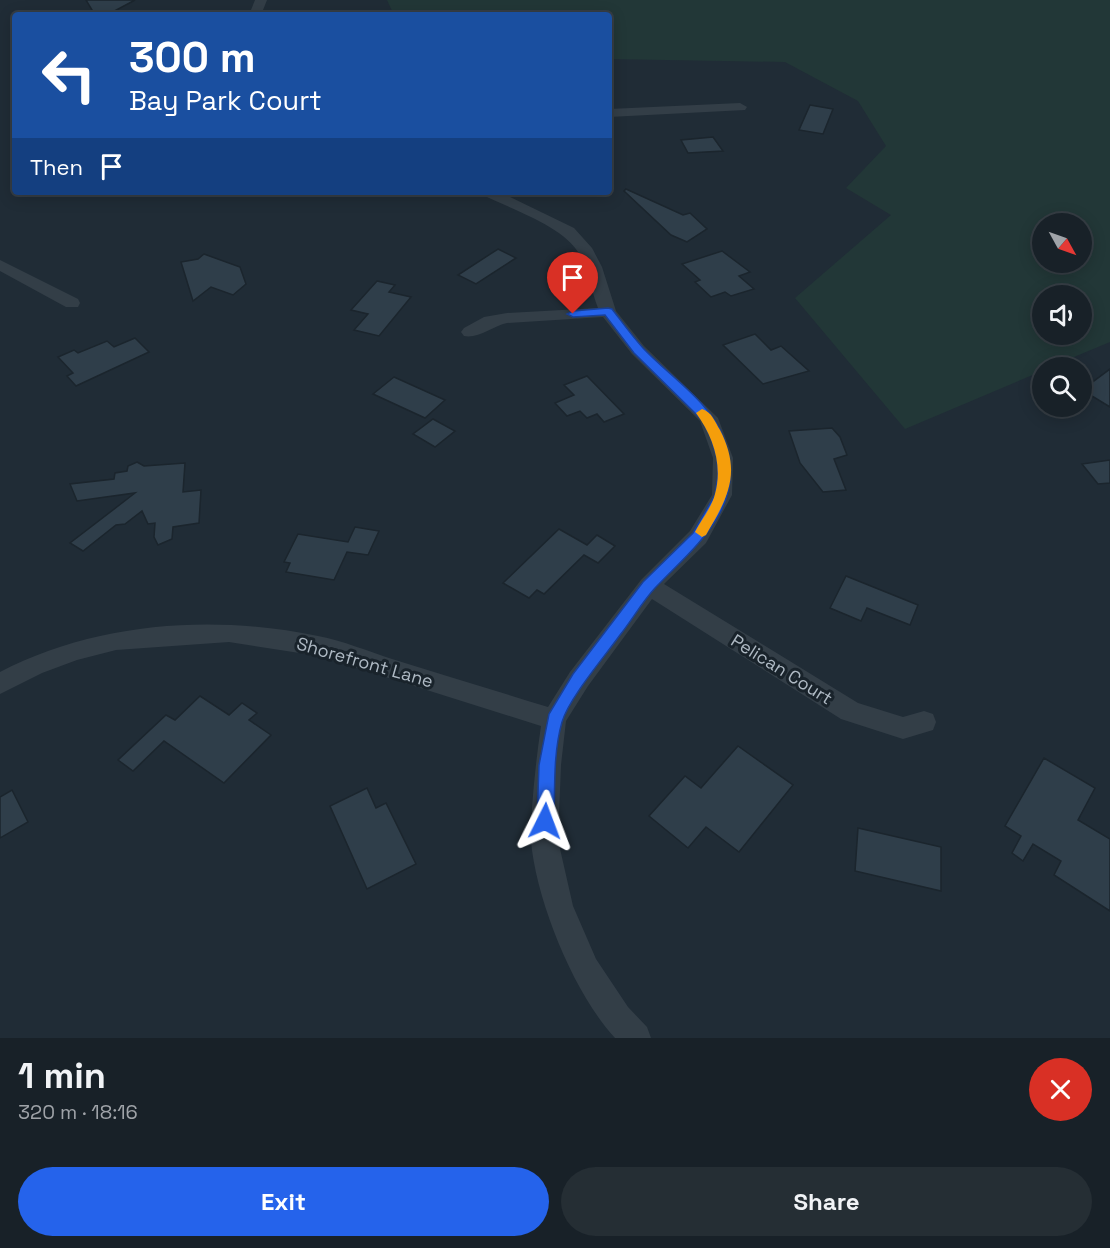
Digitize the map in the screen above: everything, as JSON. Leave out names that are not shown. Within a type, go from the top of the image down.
[{"type":"street","points":[[612,113],[740,107]]},
{"type":"street","points":[[494,195],[569,231],[586,252],[594,267],[601,296],[608,312],[639,350],[708,418],[723,458],[722,495],[698,537],[649,586],[579,679],[554,719],[548,765],[544,840],[559,908],[586,969],[617,1018],[636,1038]]},
{"type":"street","points":[[0,265],[72,303]]},
{"type":"street","points":[[470,332],[490,321],[507,318],[608,312]]},
{"type":"street","name":"Pelican Court","points":[[649,586],[850,711],[903,728],[924,722]]},
{"type":"street","name":"Shorefront Lane","points":[[0,684],[34,666],[75,651],[116,641],[229,633],[319,646],[554,719]]},
{"type":"green space","points":[[387,0],[1110,0],[1110,342],[1074,357],[1032,357],[1032,375],[905,429],[795,298],[891,215],[846,188],[886,146],[858,101],[785,62],[612,59],[612,12],[393,12]]},
{"type":"building","points":[[86,0],[135,0],[113,12],[93,12]]},
{"type":"building","points":[[810,105],[833,109],[823,134],[799,130]]},
{"type":"building","points":[[713,137],[723,151],[688,153],[681,140]]},
{"type":"building","points":[[626,189],[683,215],[690,213],[707,229],[687,242],[671,235],[624,191]]},
{"type":"building","points":[[498,249],[516,258],[476,284],[458,275]]},
{"type":"building","points":[[722,251],[750,272],[739,276],[754,289],[731,296],[725,292],[711,297],[695,282],[700,280],[682,264]]},
{"type":"building","points":[[204,254],[240,267],[246,284],[233,295],[211,287],[193,301],[181,262],[198,259]]},
{"type":"building","points":[[377,281],[395,285],[389,292],[411,297],[379,336],[354,330],[368,314],[351,310]]},
{"type":"building","points":[[755,334],[771,350],[781,346],[809,371],[763,384],[723,345]]},
{"type":"building","points":[[135,338],[149,352],[76,386],[67,376],[73,373],[58,357],[74,350],[78,353],[107,341],[114,347]]},
{"type":"building","points":[[1110,369],[1110,407],[1092,396],[1092,382]]},
{"type":"building","points":[[587,376],[624,414],[604,422],[597,414],[587,418],[580,411],[567,416],[555,403],[574,395],[564,385]]},
{"type":"building","points":[[394,377],[445,400],[425,418],[373,394]]},
{"type":"building","points":[[433,419],[455,431],[435,447],[413,434]]},
{"type":"building","points":[[832,428],[840,437],[847,455],[834,459],[846,490],[823,492],[800,463],[789,431]]},
{"type":"building","points":[[1110,460],[1110,483],[1098,484],[1082,464]]},
{"type":"building","points":[[137,462],[144,466],[185,463],[183,492],[201,490],[199,523],[173,527],[172,539],[158,545],[154,537],[155,523],[148,524],[142,511],[125,524],[116,525],[83,551],[70,543],[135,493],[77,501],[70,484],[114,479],[115,473],[127,471],[128,466]]},
{"type":"building","points":[[355,527],[379,531],[368,555],[347,552],[334,580],[286,572],[290,563],[284,562],[298,534],[348,542]]},
{"type":"building","points":[[559,529],[587,545],[597,535],[615,546],[598,563],[584,555],[544,594],[537,590],[529,598],[503,583]]},
{"type":"building","points":[[846,576],[918,605],[910,625],[867,608],[861,621],[830,608]]},
{"type":"building","points":[[200,696],[229,715],[242,703],[257,713],[249,720],[271,735],[224,783],[164,741],[133,771],[118,760],[166,715],[175,720]]},
{"type":"building","points":[[738,746],[793,785],[739,852],[706,827],[688,848],[649,816],[685,776],[701,788]]},
{"type":"building","points":[[1044,758],[1095,788],[1078,820],[1110,839],[1110,911],[1054,875],[1061,861],[1033,844],[1023,861],[1012,853],[1021,836],[1005,826]]},
{"type":"building","points":[[367,788],[376,808],[386,803],[416,864],[367,889],[330,806]]},
{"type":"building","points":[[12,790],[28,822],[0,838],[0,797]]},
{"type":"building","points":[[858,828],[941,847],[941,891],[855,871]]},
{"type":"slow traffic","points":[[702,413],[708,418],[717,438],[723,458],[724,475],[722,495],[702,532]]},
{"type":"route","points":[[545,821],[548,765],[554,719],[579,679],[649,586],[698,537],[722,495],[724,475],[723,458],[708,418],[639,350],[608,312],[573,314]]}]
